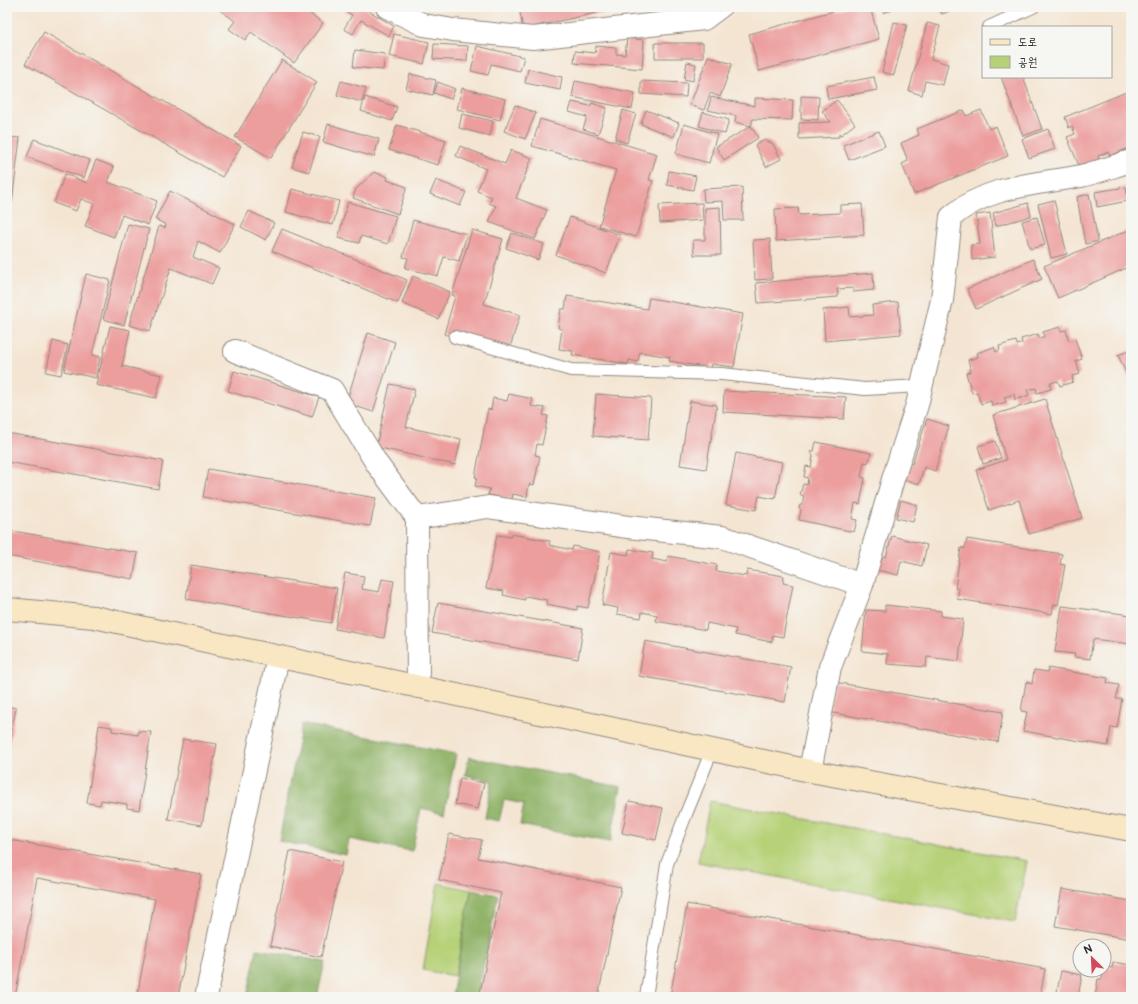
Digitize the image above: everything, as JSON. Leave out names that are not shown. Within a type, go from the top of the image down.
[{"type":"main road","points":[[7,608],[94,617],[810,771],[1131,830]]},
{"type":"street","points":[[387,7],[424,25],[452,30],[533,38],[704,20],[720,7]]},
{"type":"street","points":[[810,771],[830,667],[862,585],[894,476],[917,405],[942,300],[951,217],[964,205],[996,191],[1083,175],[1131,161]]},
{"type":"street","points":[[235,350],[332,390],[377,464],[417,518],[418,687]]},
{"type":"street","points":[[417,518],[488,507],[628,527],[722,537],[862,585]]},
{"type":"street","points":[[206,997],[278,657]]},
{"type":"lane","points":[[992,26],[1033,7]]},
{"type":"lane","points":[[455,337],[571,370],[722,374],[865,388],[921,386]]},
{"type":"lane","points":[[646,997],[667,864],[712,750]]},
{"type":"green space","points":[[302,724],[456,754],[444,813],[421,808],[412,851],[349,839],[346,855],[279,841]]},
{"type":"green space","points":[[469,757],[621,787],[610,842],[520,825],[524,804],[504,800],[499,821],[485,818],[492,781],[465,775]]},
{"type":"green space","points":[[710,801],[1027,861],[1015,922],[698,862]]},
{"type":"green space","points":[[438,883],[471,890],[455,976],[423,970]]},
{"type":"green space","points":[[471,890],[498,895],[477,997],[452,997]]},
{"type":"green space","points":[[257,949],[325,962],[317,997],[247,997]]},
{"type":"building","points":[[216,7],[301,7],[323,23],[294,63],[251,32],[245,40],[229,29],[235,21]]},
{"type":"building","points":[[348,7],[362,7],[394,26],[389,36],[361,20],[353,34],[344,29],[352,15],[345,11]]},
{"type":"building","points":[[519,7],[619,7],[619,8],[523,29]]},
{"type":"building","points":[[848,7],[870,7],[879,39],[759,71],[749,34]]},
{"type":"building","points":[[881,7],[899,7],[883,13]]},
{"type":"building","points":[[939,7],[960,7],[942,14]]},
{"type":"building","points":[[894,22],[907,25],[894,75],[882,72]]},
{"type":"building","points":[[927,23],[940,26],[931,59],[948,64],[943,85],[925,81],[922,95],[909,91]]},
{"type":"building","points":[[44,32],[241,146],[222,177],[25,64]]},
{"type":"building","points":[[394,34],[429,42],[424,64],[389,56]]},
{"type":"building","points":[[627,38],[644,40],[642,69],[574,63],[575,51],[595,53],[596,46],[616,48],[616,54],[625,55]]},
{"type":"building","points":[[655,43],[703,43],[703,58],[655,58]]},
{"type":"building","points":[[434,44],[468,46],[467,61],[433,59]]},
{"type":"building","points":[[477,46],[524,57],[520,71],[491,64],[488,75],[471,71]]},
{"type":"building","points":[[355,50],[385,54],[383,70],[353,67]]},
{"type":"building","points":[[708,56],[732,64],[720,97],[710,93],[704,110],[690,105]]},
{"type":"building","points":[[282,60],[317,82],[271,158],[235,137]]},
{"type":"building","points":[[687,62],[696,64],[693,81],[684,79]]},
{"type":"building","points":[[528,69],[562,77],[560,90],[525,83]]},
{"type":"building","points":[[410,74],[436,80],[433,95],[406,89]]},
{"type":"building","points":[[874,77],[877,90],[828,99],[826,86]]},
{"type":"building","points":[[1001,78],[1023,78],[1042,129],[1023,136]]},
{"type":"building","points":[[341,81],[366,88],[362,102],[337,95]]},
{"type":"building","points":[[575,81],[635,93],[632,109],[572,97]]},
{"type":"building","points":[[641,81],[687,83],[686,97],[641,94]]},
{"type":"building","points":[[438,82],[455,89],[451,99],[434,93]]},
{"type":"building","points":[[462,88],[505,99],[500,120],[457,109]]},
{"type":"building","points":[[1131,90],[1131,147],[1110,156],[1108,152],[1098,156],[1099,160],[1080,168],[1067,137],[1075,134],[1072,126],[1069,128],[1065,117]]},
{"type":"building","points":[[801,96],[819,97],[818,120],[801,119]]},
{"type":"building","points":[[365,97],[397,107],[392,121],[361,111]]},
{"type":"building","points":[[711,97],[755,106],[755,98],[793,100],[792,120],[753,119],[751,126],[735,122],[736,116],[708,110]]},
{"type":"building","points":[[837,100],[855,124],[841,135],[839,133],[839,137],[799,139],[799,123],[831,122],[822,111]]},
{"type":"building","points":[[572,102],[590,106],[592,103],[607,108],[598,134],[583,129],[587,117],[569,112]]},
{"type":"building","points":[[515,105],[536,113],[525,139],[504,131]]},
{"type":"building","points":[[623,110],[636,114],[627,143],[615,139]]},
{"type":"building","points":[[646,110],[679,123],[674,137],[641,124]]},
{"type":"building","points":[[964,110],[966,116],[981,110],[989,129],[996,126],[1008,156],[914,194],[902,164],[908,161],[901,143],[919,135],[917,129]]},
{"type":"building","points":[[703,112],[729,120],[725,134],[699,126]]},
{"type":"building","points":[[462,114],[493,121],[490,136],[459,128]]},
{"type":"building","points":[[540,119],[657,154],[649,180],[653,181],[636,237],[599,226],[616,170],[532,146]]},
{"type":"building","points":[[328,124],[379,139],[374,157],[323,142]]},
{"type":"building","points":[[684,124],[717,134],[709,163],[676,154]]},
{"type":"building","points":[[397,125],[446,140],[438,165],[389,150]]},
{"type":"building","points":[[751,126],[758,138],[724,160],[716,147]]},
{"type":"building","points":[[1048,129],[1055,149],[1029,158],[1022,139]]},
{"type":"building","points":[[879,131],[885,146],[849,160],[843,145]]},
{"type":"building","points":[[303,132],[320,137],[309,172],[292,167]]},
{"type":"building","points":[[7,137],[20,138],[12,203],[7,202]]},
{"type":"building","points":[[34,139],[90,160],[84,178],[27,157]]},
{"type":"building","points":[[765,140],[773,144],[781,159],[766,167],[755,145]]},
{"type":"building","points":[[460,146],[505,164],[511,150],[532,158],[516,198],[547,210],[535,239],[489,222],[496,206],[489,203],[492,197],[477,191],[486,169],[456,156]]},
{"type":"building","points":[[96,160],[114,167],[108,182],[157,201],[148,225],[122,215],[114,237],[85,226],[94,204],[81,199],[76,211],[54,203],[65,174],[87,183]]},
{"type":"building","points":[[669,171],[696,176],[693,190],[667,185]]},
{"type":"building","points":[[374,172],[388,177],[387,180],[407,187],[398,214],[353,198],[356,189]]},
{"type":"building","points":[[436,180],[466,192],[460,206],[430,194]]},
{"type":"building","points":[[742,187],[743,220],[724,220],[723,201],[704,202],[703,189]]},
{"type":"building","points":[[1126,187],[1128,201],[1097,207],[1095,192]]},
{"type":"building","points":[[292,189],[339,201],[333,225],[286,212]]},
{"type":"building","points":[[170,191],[235,224],[220,253],[198,241],[193,257],[219,268],[212,284],[171,268],[150,331],[129,325],[159,226],[165,228],[166,225],[155,219]]},
{"type":"building","points":[[1089,194],[1098,241],[1085,244],[1077,197]]},
{"type":"building","points":[[1054,200],[1067,254],[1051,258],[1038,204]]},
{"type":"building","points":[[348,202],[396,216],[388,244],[361,236],[359,243],[338,238]]},
{"type":"building","points":[[702,203],[703,220],[660,223],[659,205]]},
{"type":"building","points":[[1028,203],[1031,216],[996,226],[993,213]]},
{"type":"building","points":[[862,204],[864,235],[776,241],[775,209],[798,208],[799,215],[840,213],[840,205]]},
{"type":"building","points":[[720,207],[721,255],[694,255],[693,240],[705,240],[705,208]]},
{"type":"building","points":[[249,211],[274,223],[266,240],[241,227]]},
{"type":"building","points":[[990,213],[995,257],[972,260],[971,245],[980,244],[976,215]]},
{"type":"building","points":[[570,217],[620,235],[606,273],[556,255]]},
{"type":"building","points":[[1037,217],[1045,245],[1030,249],[1022,221]]},
{"type":"building","points":[[413,220],[467,234],[459,261],[444,257],[438,276],[405,268],[408,258],[403,257]]},
{"type":"building","points":[[128,224],[149,229],[124,325],[103,319]]},
{"type":"building","points":[[282,229],[407,280],[398,303],[272,251]]},
{"type":"building","points":[[1131,229],[1131,266],[1058,298],[1044,266]]},
{"type":"building","points":[[472,230],[503,239],[484,304],[520,315],[508,354],[444,334],[455,296],[452,295]]},
{"type":"building","points":[[512,233],[544,244],[538,260],[506,248]]},
{"type":"building","points":[[770,239],[772,279],[755,280],[753,240]]},
{"type":"building","points":[[1033,259],[1042,279],[976,309],[967,289]]},
{"type":"building","points":[[873,273],[874,290],[853,292],[853,288],[837,289],[838,297],[758,303],[756,283]]},
{"type":"building","points":[[86,274],[110,280],[92,355],[100,357],[96,378],[64,371]]},
{"type":"building","points":[[413,276],[450,292],[438,319],[402,303]]},
{"type":"building","points":[[567,296],[647,309],[649,298],[743,314],[734,367],[711,364],[710,368],[669,361],[670,357],[640,352],[638,362],[629,360],[628,364],[572,355],[573,351],[559,349],[562,329],[558,328],[561,309],[565,309]]},
{"type":"building","points":[[898,302],[901,334],[825,341],[823,310],[849,307],[850,317],[873,315],[872,305]]},
{"type":"building","points":[[110,326],[130,330],[122,366],[162,375],[156,398],[96,385]]},
{"type":"building","points":[[1060,327],[1061,331],[1066,330],[1069,341],[1075,339],[1082,359],[1076,361],[1080,374],[1072,376],[1073,382],[1060,386],[1058,381],[1050,383],[1051,389],[1037,393],[1036,388],[1027,390],[1029,395],[1015,400],[1014,394],[1004,397],[1006,402],[992,406],[991,401],[981,404],[977,392],[972,393],[966,373],[971,371],[968,360],[978,357],[977,353],[994,347],[996,352],[1000,350],[999,346],[1016,341],[1017,345],[1022,343],[1021,339],[1038,334],[1039,338],[1044,337],[1043,332]]},
{"type":"building","points":[[368,333],[395,342],[373,412],[346,403]]},
{"type":"building","points":[[53,341],[68,345],[61,375],[46,372]]},
{"type":"building","points":[[1131,350],[1131,379],[1129,380],[1118,355]]},
{"type":"building","points":[[234,371],[319,397],[312,417],[228,391]]},
{"type":"building","points":[[390,384],[415,389],[406,427],[461,439],[455,465],[376,447]]},
{"type":"building","points":[[724,391],[846,397],[844,419],[723,412]]},
{"type":"building","points":[[509,394],[533,399],[531,406],[545,408],[543,415],[548,416],[542,445],[537,444],[535,455],[540,456],[534,485],[529,484],[527,497],[513,494],[512,499],[488,495],[490,489],[475,486],[477,477],[475,477],[488,409],[491,410],[493,398],[507,401]]},
{"type":"building","points":[[596,394],[651,398],[648,440],[593,436]]},
{"type":"building","points":[[1045,399],[1082,518],[1029,534],[1019,500],[989,510],[976,470],[1006,460],[993,415]]},
{"type":"building","points":[[690,401],[717,405],[706,469],[680,465]]},
{"type":"building","points":[[927,419],[949,426],[935,471],[924,467],[919,484],[903,479],[908,462],[912,464]]},
{"type":"building","points":[[7,433],[163,461],[158,489],[7,462]]},
{"type":"building","points":[[995,441],[1001,458],[983,464],[978,446]]},
{"type":"building","points":[[816,442],[871,453],[868,463],[864,462],[861,477],[865,478],[860,504],[855,503],[852,519],[857,520],[854,532],[799,520],[801,510],[799,508],[800,505],[802,505],[804,496],[800,495],[803,484],[807,485],[808,478],[804,477],[806,466],[811,467],[813,456],[811,451],[814,451]]},
{"type":"building","points":[[736,453],[782,462],[775,499],[759,496],[756,510],[726,505]]},
{"type":"building","points":[[208,469],[376,498],[370,526],[203,497]]},
{"type":"building","points":[[901,500],[917,505],[913,522],[896,518]]},
{"type":"building","points":[[7,530],[138,553],[133,579],[7,556]]},
{"type":"building","points":[[511,534],[550,541],[549,545],[572,550],[573,546],[600,552],[588,608],[577,606],[577,610],[546,604],[547,600],[525,596],[525,600],[503,595],[504,591],[486,588],[497,535],[511,537]]},
{"type":"building","points":[[892,536],[927,545],[922,566],[901,561],[898,575],[873,569],[877,554],[886,557]]},
{"type":"building","points":[[967,539],[1062,554],[1060,564],[1065,565],[1058,605],[1054,604],[1052,614],[957,599],[959,589],[955,588],[961,548],[965,548]]},
{"type":"building","points":[[629,549],[653,553],[652,559],[667,562],[668,556],[717,565],[716,571],[746,576],[747,570],[784,576],[783,583],[793,585],[783,637],[773,635],[772,642],[735,635],[736,629],[707,623],[706,630],[656,621],[657,615],[642,612],[641,618],[617,614],[618,608],[602,605],[611,552],[628,555]]},
{"type":"building","points":[[191,565],[337,588],[331,623],[186,599]]},
{"type":"building","points":[[345,573],[364,576],[362,589],[379,592],[382,579],[394,581],[384,638],[335,629]]},
{"type":"building","points":[[438,603],[583,628],[578,659],[432,633]]},
{"type":"building","points":[[885,605],[941,611],[941,616],[963,619],[959,661],[927,657],[926,667],[887,664],[888,654],[862,651],[866,610],[885,611]]},
{"type":"building","points":[[1062,606],[1131,615],[1131,644],[1093,639],[1090,659],[1074,657],[1075,654],[1055,652]]},
{"type":"building","points":[[645,641],[791,667],[785,702],[639,676]]},
{"type":"building","points":[[1048,668],[1108,678],[1107,683],[1119,685],[1116,699],[1122,699],[1117,728],[1111,727],[1108,746],[1023,731],[1027,712],[1021,711],[1026,682],[1032,684],[1034,670],[1048,672]]},
{"type":"building","points":[[834,682],[1003,712],[998,742],[828,712]]},
{"type":"building","points":[[7,706],[16,708],[8,751],[7,751]]},
{"type":"building","points":[[99,725],[112,727],[112,731],[138,735],[138,731],[151,732],[139,810],[127,808],[127,804],[101,800],[100,805],[87,803]]},
{"type":"building","points":[[183,739],[217,744],[202,825],[168,819]]},
{"type":"building","points":[[460,778],[484,783],[478,809],[455,804]]},
{"type":"building","points":[[629,801],[663,808],[656,840],[622,833]]},
{"type":"building","points":[[449,834],[482,840],[478,858],[621,887],[598,997],[479,997],[501,893],[439,880]]},
{"type":"building","points":[[10,840],[201,874],[178,997],[137,997],[155,899],[37,878],[15,997],[7,997],[7,854]]},
{"type":"building","points":[[290,851],[342,862],[321,957],[270,946]]},
{"type":"building","points":[[1062,889],[1131,901],[1131,939],[1055,926]]},
{"type":"building","points":[[687,904],[1045,969],[1040,997],[670,997]]},
{"type":"building","points":[[1113,962],[1131,965],[1131,997],[1095,997],[1098,979],[1112,978]]},
{"type":"building","points":[[1061,971],[1072,973],[1072,978],[1081,978],[1078,997],[1056,997]]}]
